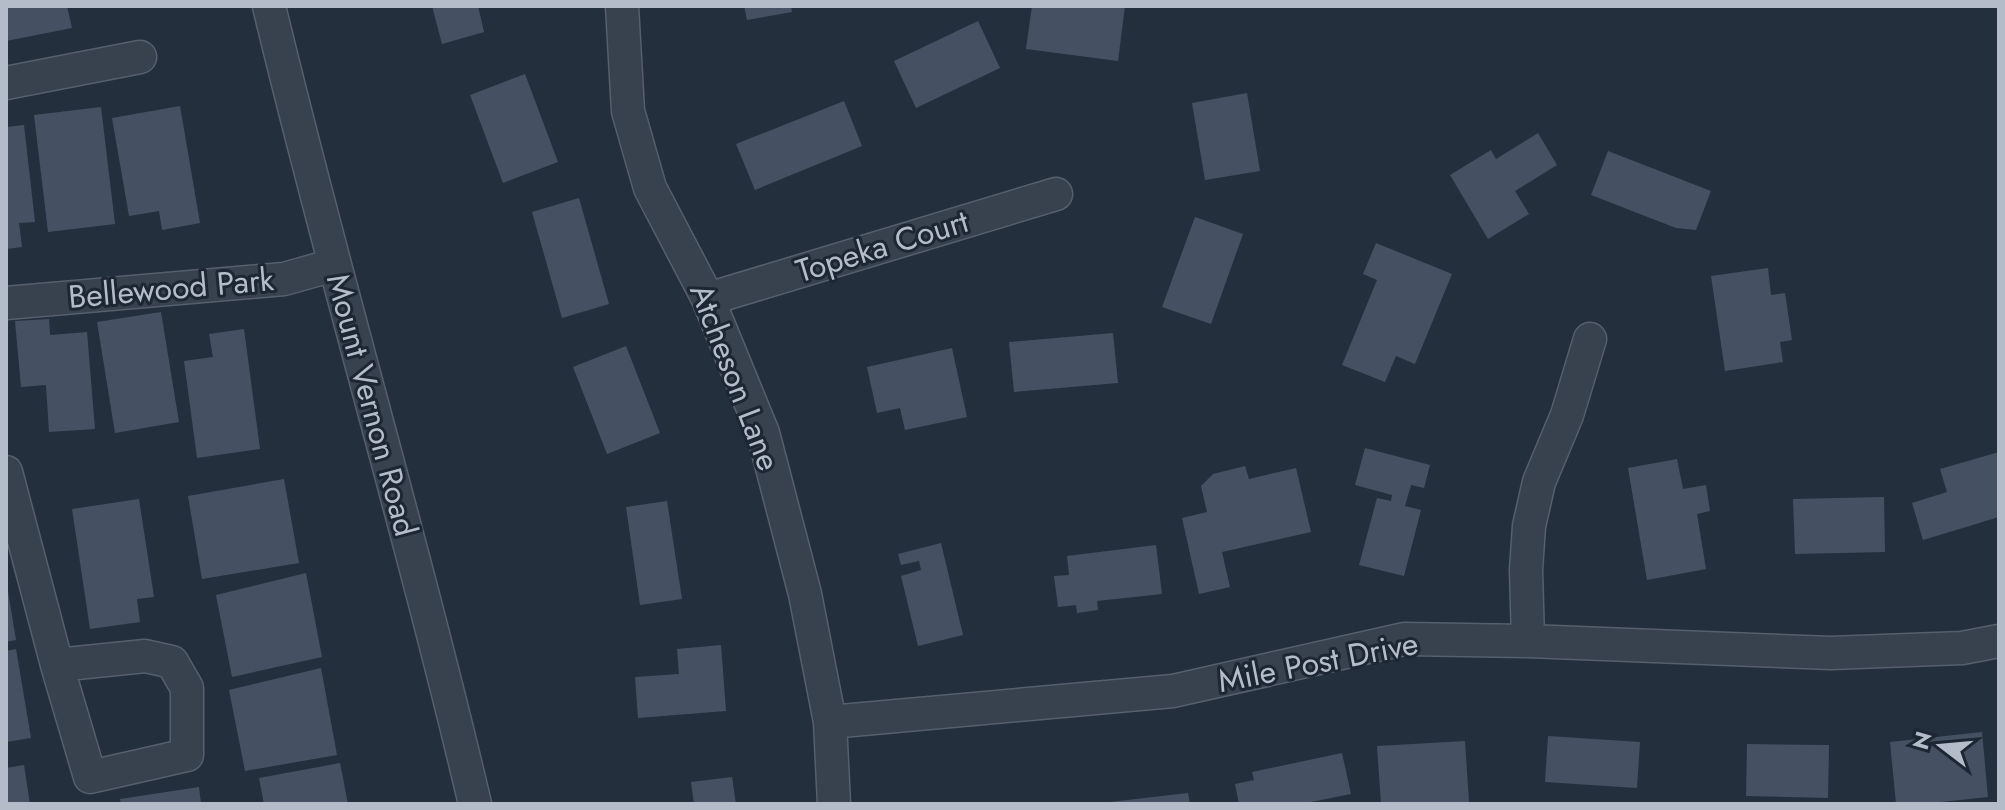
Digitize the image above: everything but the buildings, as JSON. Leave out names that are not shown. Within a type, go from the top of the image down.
[{"type":"street","name":"Mount Vernon Road","points":[[269,6],[475,804]]},
{"type":"street","name":"Atcheson Lane","points":[[622,6],[628,111],[650,188],[708,299],[763,433],[805,594],[830,722],[834,804]]},
{"type":"street","points":[[6,83],[140,57]]},
{"type":"street","name":"Topeka Court","points":[[708,299],[1056,194]]},
{"type":"street","name":"Bellewood Park","points":[[6,303],[284,279],[334,265]]},
{"type":"street","points":[[1528,641],[1526,570],[1529,526],[1539,482],[1567,415],[1590,339]]},
{"type":"street","points":[[6,472],[57,665],[90,777],[187,755],[187,688],[172,662],[145,656],[57,665]]},
{"type":"street","name":"Mile Post Drive","points":[[830,722],[1173,691],[1404,639],[1831,653],[1962,648],[1999,641]]}]
